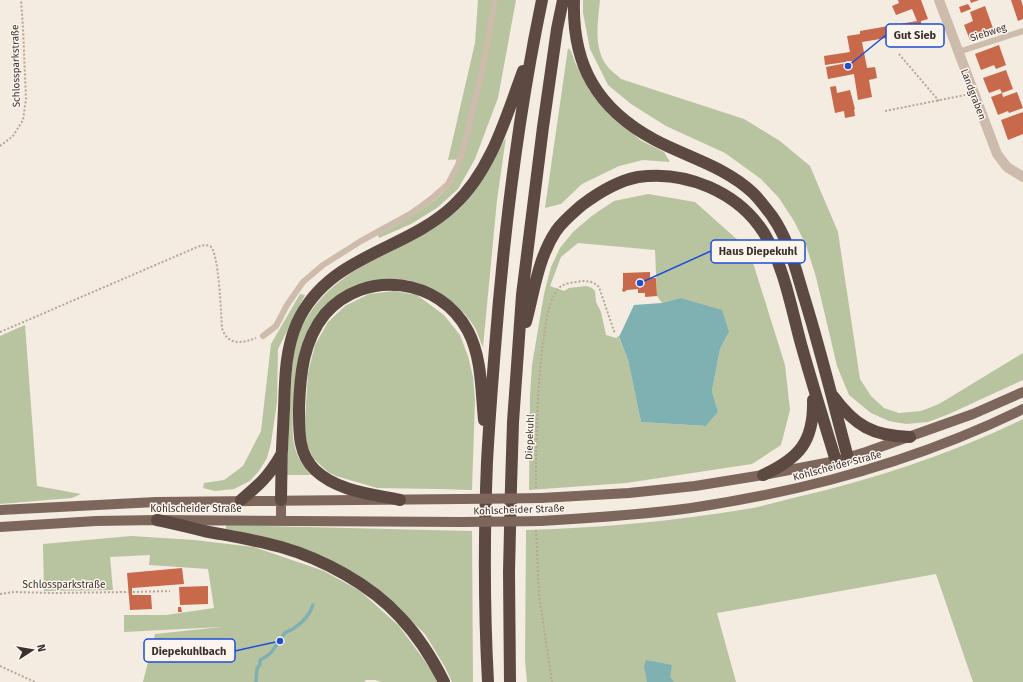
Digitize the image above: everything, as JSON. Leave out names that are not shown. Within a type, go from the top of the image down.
[{"type":"highway","points":[[488,682],[485,623],[487,462],[499,289],[513,167],[532,46],[542,0]]},
{"type":"highway","points":[[510,682],[510,494],[513,422],[522,295],[529,232],[557,29],[563,0]]},
{"type":"highway","points":[[574,0],[573,21],[579,52],[584,68],[592,84],[606,102],[625,120],[655,139],[710,165],[740,183],[752,192],[773,218],[783,234],[790,251],[812,322],[848,458]]},
{"type":"highway","points":[[281,500],[287,357],[291,337],[304,311],[316,293],[327,282],[347,267],[428,225],[458,201],[478,175],[488,158],[532,46]]},
{"type":"highway","points":[[518,357],[540,263],[556,230],[585,203],[615,184],[638,178],[661,176],[688,180],[718,190],[746,210],[764,232],[776,256],[786,285],[813,388],[836,460]]},
{"type":"highway","points":[[400,500],[345,488],[323,477],[308,462],[300,443],[299,418],[301,372],[307,346],[325,314],[341,301],[360,290],[389,284],[415,288],[439,298],[457,314],[469,332],[478,360],[487,462]]},
{"type":"highway","points":[[763,475],[779,468],[794,457],[804,444],[812,426],[814,410],[813,388]]},
{"type":"highway","points":[[830,392],[847,414],[867,429],[893,437],[910,437]]},
{"type":"highway","points":[[240,500],[259,486],[271,472],[282,454]]},
{"type":"highway","points":[[157,520],[282,547],[320,562],[351,579],[368,590],[399,616],[422,643],[444,682]]},
{"type":"main road","name":"Kohlscheider Straße","points":[[0,510],[104,504],[240,500],[541,498],[629,493],[695,486],[763,475],[848,458],[973,414],[1023,392]]},
{"type":"main road","name":"Kohlscheider Straße","points":[[0,527],[96,521],[157,520],[461,522],[538,525],[631,515],[691,508],[780,492],[846,476],[893,462],[968,433],[1023,408]]},
{"type":"main road","points":[[846,476],[848,458]]},
{"type":"main road","points":[[836,460],[846,476]]},
{"type":"main road","points":[[281,500],[281,520]]},
{"type":"street","name":"Landgraben","points":[[939,0],[997,154],[1007,167],[1023,177]]},
{"type":"lane","points":[[263,336],[276,326],[287,305],[303,282],[323,265],[360,241],[412,213],[448,184],[458,165],[465,143],[483,67],[494,0]]},
{"type":"lane","name":"Siebweg","points":[[958,52],[1023,31]]},
{"type":"path","name":"Schlossparkstraße","points":[[0,146],[13,136],[23,120],[26,99],[24,28],[21,0]]},
{"type":"path","points":[[899,54],[939,101]]},
{"type":"path","points":[[885,112],[974,93]]},
{"type":"path","points":[[0,332],[195,248],[206,245],[214,249],[222,328],[227,339],[235,342],[244,342],[263,336]]},
{"type":"path","name":"Diepekuhl","points":[[536,488],[536,448],[542,358],[547,315],[556,291],[567,284],[584,281],[595,283],[599,287],[615,334]]},
{"type":"path","points":[[538,525],[539,595],[552,682]]},
{"type":"path","points":[[133,592],[170,591]]},
{"type":"path","name":"Schlossparkstraße","points":[[0,594],[14,592],[129,592]]},
{"type":"path","points":[[0,666],[35,682]]},
{"type":"green space","points":[[478,0],[516,0],[498,98],[475,159],[458,189],[437,208],[411,224],[379,238],[378,235],[426,207],[443,193],[455,176],[462,159],[448,160],[475,43]]},
{"type":"green space","points":[[583,0],[600,0],[598,43],[600,51],[610,70],[621,79],[744,119],[780,141],[810,166],[838,232],[860,379],[871,396],[884,408],[899,413],[921,411],[939,404],[1023,353],[1023,380],[928,422],[906,424],[889,421],[871,413],[849,395],[837,366],[816,277],[806,245],[794,221],[779,198],[761,179],[725,153],[666,126],[631,104],[608,85],[590,49],[583,13]]},
{"type":"green space","points":[[568,48],[571,51],[589,90],[608,113],[640,140],[664,152],[670,162],[643,160],[619,166],[582,184],[561,204],[545,208]]},
{"type":"green space","points":[[506,137],[497,200],[483,347],[475,328],[459,308],[449,299],[426,286],[401,280],[386,280],[338,295],[327,304],[310,327],[301,347],[297,368],[293,422],[295,449],[299,458],[311,475],[287,475],[293,362],[296,343],[305,320],[326,293],[352,272],[419,237],[438,225],[452,213],[472,193]]},
{"type":"green space","points":[[648,194],[695,202],[749,250],[785,365],[790,410],[781,445],[752,464],[626,483],[529,490],[530,396],[532,365],[544,294],[551,267],[560,248],[573,232],[593,215],[614,201]],"holes":[[[578,243],[655,250],[657,296],[662,303],[680,298],[729,332],[720,349],[712,391],[718,412],[706,426],[641,422],[628,360],[619,338],[620,335],[616,338],[606,335],[601,312],[596,302],[595,291],[587,286],[569,288],[564,291],[550,286],[561,257]]]},
{"type":"green space","points":[[394,291],[417,295],[444,315],[460,335],[468,356],[473,377],[475,400],[472,490],[377,488],[336,476],[328,472],[313,458],[308,446],[305,434],[305,420],[308,373],[315,345],[328,322],[345,306],[369,294]]},
{"type":"green space","points":[[300,294],[305,295],[278,349],[277,402],[271,443],[267,458],[259,471],[250,481],[234,489],[215,491],[203,488],[204,483],[224,480],[243,466],[261,431],[271,344]]},
{"type":"green space","points":[[25,325],[37,486],[81,494],[72,498],[0,504],[0,336]]},
{"type":"green space","points":[[1023,419],[1023,682],[973,682],[936,574],[717,613],[736,682],[527,682],[525,660],[526,530],[581,528],[637,523],[747,509],[884,474],[996,432]]},
{"type":"green space","points":[[226,525],[472,531],[473,682],[452,682],[445,667],[425,634],[397,607],[313,553],[277,540],[226,529]]},
{"type":"green space","points":[[131,536],[194,540],[254,547],[324,571],[360,591],[399,626],[430,668],[437,682],[382,682],[366,680],[364,682],[143,682],[155,634],[221,627],[124,632],[124,615],[166,615],[214,608],[208,569],[149,565],[150,555],[110,557],[113,590],[44,591],[43,544]]},
{"type":"water","points":[[680,298],[722,310],[729,332],[720,349],[712,391],[718,412],[706,426],[641,422],[628,360],[619,337],[634,305],[662,303]]},
{"type":"water","points":[[646,660],[672,665],[670,677],[674,682],[647,682],[644,666]]},
{"type":"building","points":[[898,0],[921,0],[928,19],[921,21],[922,29],[933,27],[935,36],[924,38],[922,32],[862,42],[867,68],[875,67],[877,78],[869,80],[872,97],[858,100],[854,74],[828,79],[826,67],[852,61],[825,65],[824,56],[850,52],[847,36],[860,34],[860,31],[917,21],[912,9],[896,15],[892,6],[899,3]]},
{"type":"building","points":[[970,0],[979,0],[971,3]]},
{"type":"building","points":[[1011,0],[1021,0],[1023,6],[1023,19],[1018,21]]},
{"type":"building","points":[[968,4],[971,9],[961,13],[959,7]]},
{"type":"building","points":[[985,6],[994,31],[970,40],[964,25],[973,21],[970,12]]},
{"type":"building","points":[[999,45],[1006,65],[996,69],[994,65],[981,70],[975,54]]},
{"type":"building","points":[[1006,70],[1013,89],[1002,93],[1000,89],[989,93],[983,78]]},
{"type":"building","points":[[836,86],[837,93],[850,90],[855,109],[855,116],[845,118],[844,111],[835,113],[830,87]]},
{"type":"building","points":[[1017,92],[1023,108],[998,115],[991,97],[1002,93],[1003,97]]},
{"type":"building","points":[[1023,112],[1023,134],[1008,140],[1001,120]]},
{"type":"building","points":[[650,272],[650,278],[656,278],[657,296],[645,297],[645,293],[638,293],[638,289],[627,290],[624,292],[622,291],[623,273]]},
{"type":"building","points":[[182,568],[184,584],[132,588],[132,595],[151,595],[152,609],[130,610],[127,573]]},
{"type":"building","points":[[208,586],[208,604],[180,605],[179,587]]},
{"type":"building","points":[[178,607],[181,607],[182,612],[178,612]]},
{"type":"waterway","points":[[256,682],[257,669],[260,664],[260,660],[270,654],[285,633],[293,629],[308,615],[313,605]]},
{"type":"place","name":"Gut Sieb","points":[[848,66]]},
{"type":"place","name":"Haus Diepekuhl","points":[[640,283]]},
{"type":"place","name":"Diepekuhlbach","points":[[280,641]]}]
